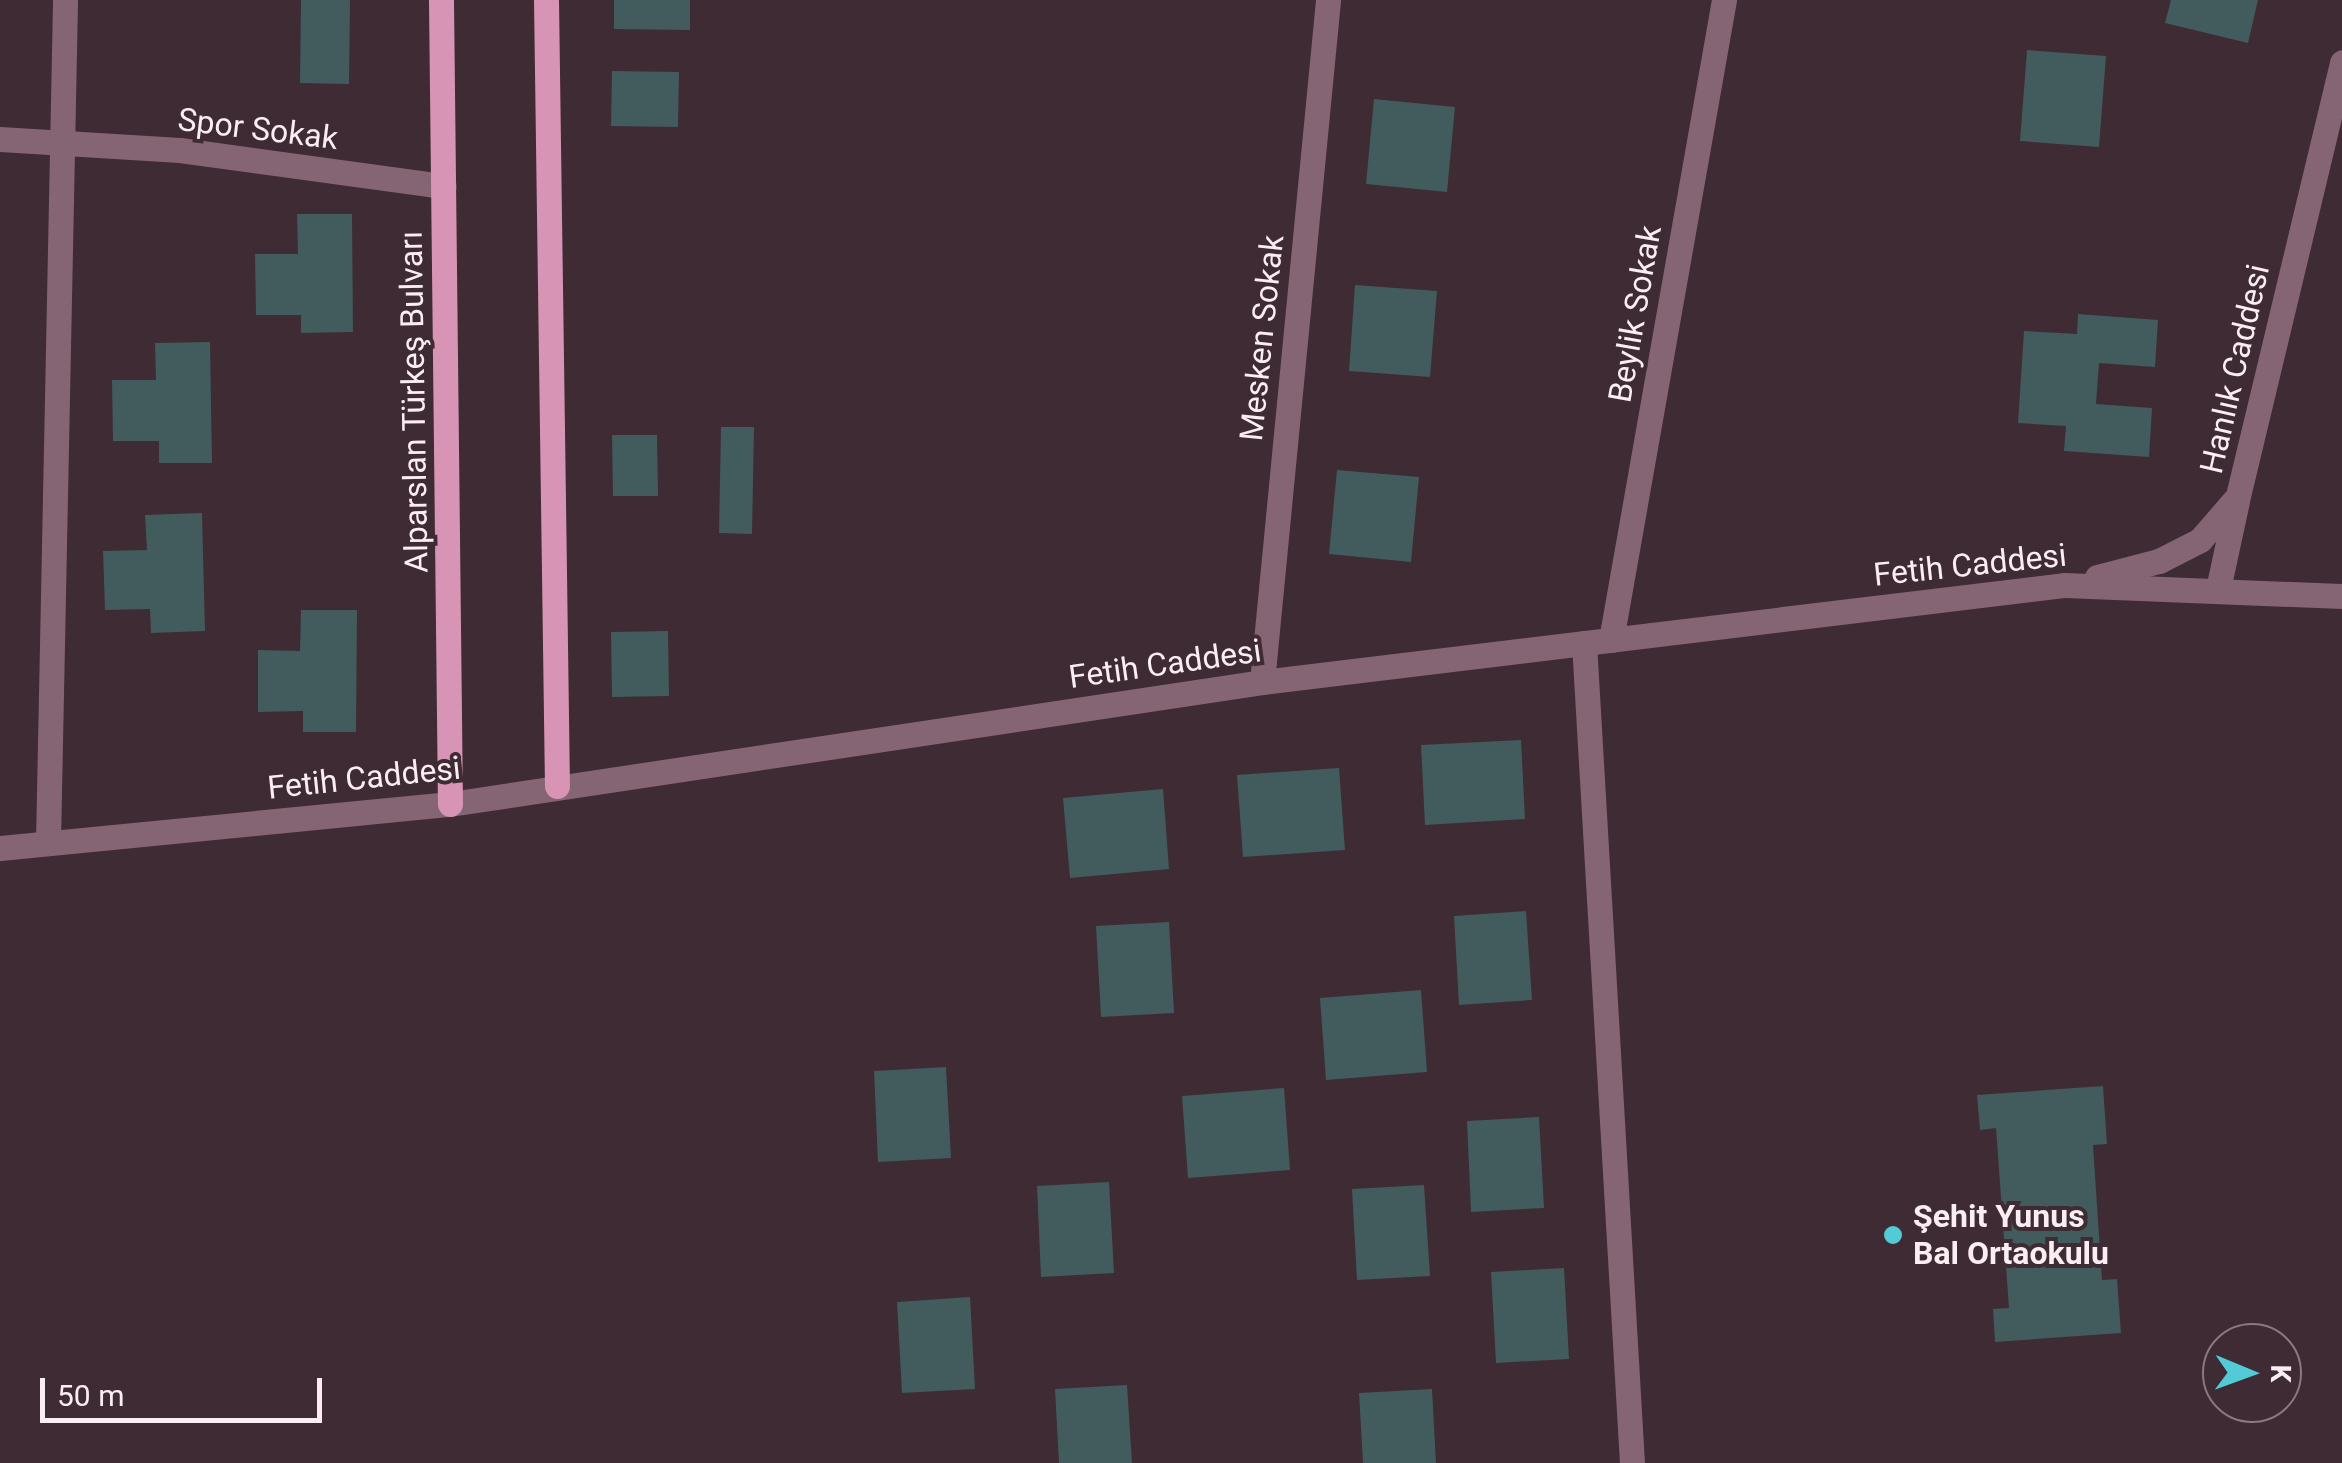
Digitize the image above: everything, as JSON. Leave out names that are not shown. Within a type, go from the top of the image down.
[{"type":"main road","name":"Alparslan Türkeş Bulvarı","points":[[441,0],[450,804]]},
{"type":"main road","points":[[546,0],[558,786]]},
{"type":"street","points":[[48,842],[65,0]]},
{"type":"street","name":"Mesken Sokak","points":[[1262,682],[1328,0]]},
{"type":"street","name":"Beylik Sokak","points":[[1611,640],[1724,0]]},
{"type":"street","name":"Hanlık Caddesi","points":[[2065,585],[2173,554],[2200,540],[2238,496],[2330,162],[2342,62]]},
{"type":"street","name":"Spor Sokak","points":[[0,138],[180,150],[444,186]]},
{"type":"street","points":[[2218,589],[2238,496]]},
{"type":"street","name":"Fetih Caddesi","points":[[0,848],[450,804],[1262,682],[2065,585],[2342,596]]},
{"type":"street","points":[[1584,643],[1632,1463]]},
{"type":"building","points":[[301,0],[350,0],[349,84],[300,83]]},
{"type":"building","points":[[614,0],[690,0],[690,30],[614,29]]},
{"type":"building","points":[[2171,0],[2258,0],[2248,43],[2165,23]]},
{"type":"building","points":[[2027,50],[2106,56],[2099,147],[2020,141]]},
{"type":"building","points":[[612,71],[679,72],[678,127],[611,126]]},
{"type":"building","points":[[1374,99],[1455,107],[1447,192],[1366,184]]},
{"type":"building","points":[[297,214],[352,214],[353,332],[301,333],[301,315],[256,315],[255,254],[298,254]]},
{"type":"building","points":[[1355,285],[1437,291],[1430,377],[1349,371]]},
{"type":"building","points":[[2078,314],[2158,320],[2155,367],[2099,363],[2096,404],[2152,408],[2149,457],[2064,451],[2066,426],[2018,423],[2024,331],[2077,334]]},
{"type":"building","points":[[210,342],[212,463],[159,463],[159,441],[113,441],[112,380],[156,380],[155,343]]},
{"type":"building","points":[[721,427],[754,427],[752,534],[719,533]]},
{"type":"building","points":[[612,435],[657,435],[658,496],[613,496]]},
{"type":"building","points":[[1337,470],[1419,477],[1411,562],[1329,554]]},
{"type":"building","points":[[202,513],[205,631],[151,633],[150,609],[105,610],[103,551],[147,550],[145,515]]},
{"type":"building","points":[[301,610],[357,610],[356,732],[303,732],[303,711],[258,712],[258,650],[300,651]]},
{"type":"building","points":[[668,631],[669,696],[612,697],[611,632]]},
{"type":"building","points":[[1521,740],[1525,819],[1425,825],[1421,745]]},
{"type":"building","points":[[1339,768],[1345,850],[1243,857],[1237,775]]},
{"type":"building","points":[[1163,789],[1169,869],[1070,878],[1063,798]]},
{"type":"building","points":[[1526,911],[1532,1000],[1459,1005],[1454,916]]},
{"type":"building","points":[[1169,922],[1174,1013],[1101,1017],[1096,926]]},
{"type":"building","points":[[1421,990],[1427,1072],[1326,1080],[1320,998]]},
{"type":"building","points":[[946,1067],[951,1158],[878,1162],[874,1071]]},
{"type":"building","points":[[2103,1086],[2107,1144],[2093,1145],[2102,1280],[2117,1279],[2121,1333],[1995,1342],[1993,1309],[2009,1308],[1996,1128],[1980,1130],[1977,1095]]},
{"type":"building","points":[[1284,1088],[1290,1170],[1188,1178],[1182,1096]]},
{"type":"building","points":[[1539,1117],[1544,1208],[1471,1212],[1467,1121]]},
{"type":"building","points":[[1109,1182],[1114,1273],[1041,1277],[1037,1186]]},
{"type":"building","points":[[1424,1185],[1430,1276],[1357,1280],[1352,1189]]},
{"type":"building","points":[[1564,1268],[1569,1359],[1496,1363],[1491,1272]]},
{"type":"building","points":[[970,1297],[975,1389],[902,1393],[897,1302]]},
{"type":"building","points":[[1127,1385],[1132,1463],[1059,1463],[1055,1389]]},
{"type":"building","points":[[1432,1389],[1436,1463],[1363,1463],[1359,1393]]},
{"type":"place","name":"Şehit Yunus Bal Ortaokulu","points":[[1893,1235]]}]
